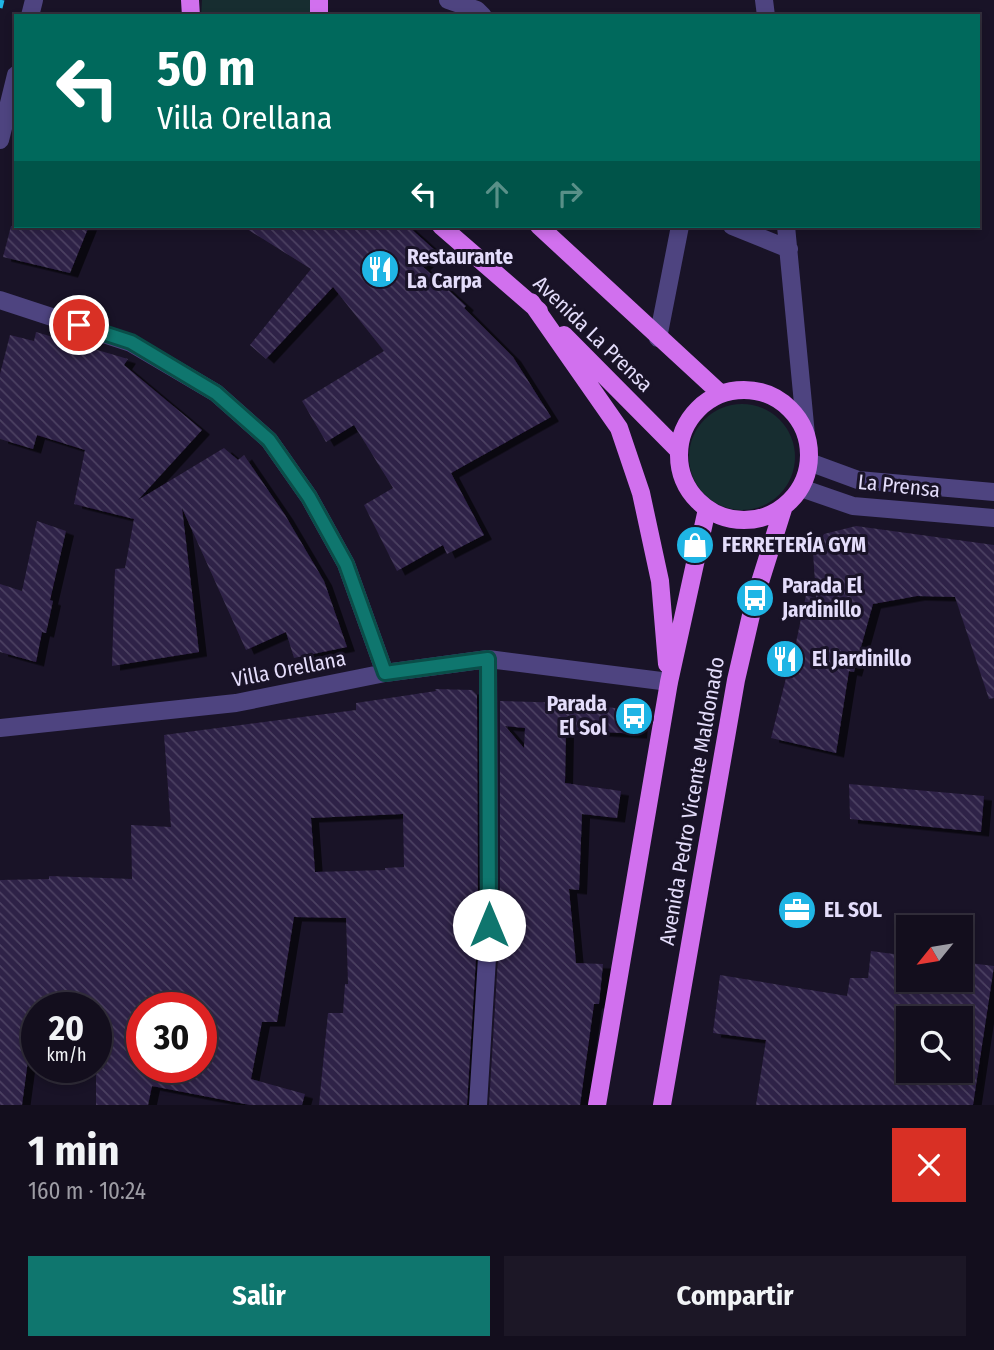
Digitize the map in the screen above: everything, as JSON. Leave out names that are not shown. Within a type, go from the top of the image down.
[{"type":"main road","name":"Avenida La Prensa","points":[[443,228],[531,302],[678,450]]},
{"type":"main road","name":"Avenida La Prensa","points":[[541,228],[720,393]]},
{"type":"main road","points":[[531,302],[619,428],[641,493],[660,582],[669,682]]},
{"type":"main road","name":"Avenida Pedro Vicente Maldonado","points":[[662,1105],[736,680],[755,598],[783,509],[801,488],[809,462],[806,435],[793,411],[772,395],[747,389],[720,393]]},
{"type":"main road","points":[[720,393],[699,406],[685,426],[678,450],[681,473],[691,493],[707,509],[732,520],[758,520],[783,509]]},
{"type":"main road","name":"Avenida Pedro Vicente Maldonado","points":[[597,1105],[669,682],[707,509]]},
{"type":"street","points":[[448,0],[477,10],[481,14]]},
{"type":"street","points":[[0,140],[14,83]]},
{"type":"street","points":[[658,338],[680,228]]},
{"type":"street","points":[[737,228],[789,249]]},
{"type":"street","points":[[786,228],[806,435]]},
{"type":"street","points":[[0,300],[131,342],[216,393],[269,440],[309,497],[346,564],[385,673]]},
{"type":"street","name":"La Prensa","points":[[809,462],[858,480],[994,492]]},
{"type":"street","name":"La Prensa","points":[[801,488],[853,506],[994,518]]},
{"type":"street","points":[[478,1105],[489,925],[488,659]]},
{"type":"street","name":"Villa Orellana","points":[[0,729],[236,703],[385,673],[488,659],[669,682]]},
{"type":"green space","points":[[202,0],[310,0],[312,14],[201,14]]},
{"type":"green space","points":[[742,404],[762,408],[780,419],[791,437],[795,457],[791,477],[780,495],[762,506],[742,510],[722,506],[704,495],[693,477],[689,457],[693,437],[704,419],[722,408]]},
{"type":"building","points":[[11,226],[88,228],[70,273],[3,257]]},
{"type":"building","points":[[245,228],[410,228],[437,252],[422,266],[466,306],[464,308],[513,357],[551,417],[451,473],[484,535],[447,554],[443,545],[397,571],[364,505],[393,488],[354,425],[326,442],[302,401],[384,351],[333,287],[266,359],[250,345],[311,269]]},
{"type":"building","points":[[36,332],[128,359],[124,365],[202,430],[138,500],[224,448],[238,460],[244,455],[285,515],[324,581],[347,647],[294,658],[286,632],[246,650],[182,508],[199,652],[112,666],[115,569],[125,568],[134,519],[74,504],[85,450],[37,435],[33,449],[0,439],[0,374],[10,335],[34,341]]},
{"type":"building","points":[[37,521],[66,531],[50,600],[53,601],[46,633],[42,632],[36,662],[0,652],[0,584],[22,591]]},
{"type":"building","points":[[856,526],[994,545],[994,698],[989,699],[955,597],[917,596],[873,604],[854,672],[849,671],[836,753],[771,738],[788,670],[790,671],[806,595],[816,598],[813,552],[824,534]]},
{"type":"building","points":[[435,689],[472,690],[477,695],[478,925],[467,1105],[319,1105],[328,1013],[343,1013],[345,984],[348,984],[346,918],[294,917],[277,1022],[262,1022],[251,1079],[305,1094],[302,1105],[250,1105],[152,1086],[148,1105],[96,1105],[96,1083],[112,1083],[112,992],[21,992],[21,1083],[25,1083],[22,1105],[0,1105],[0,880],[49,879],[49,876],[132,879],[131,825],[171,827],[164,735],[356,710],[356,703],[436,691]],"holes":[[[403,814],[404,867],[315,872],[311,818]]]},
{"type":"building","points":[[500,701],[571,703],[641,711],[639,734],[566,730],[565,783],[621,791],[617,818],[582,814],[579,890],[569,889],[576,963],[603,964],[599,1004],[594,1004],[580,1105],[489,1105],[500,925]],"holes":[[[505,726],[525,728],[524,748]]]},
{"type":"building","points":[[849,784],[984,796],[981,832],[850,819]]},
{"type":"building","points":[[871,951],[896,954],[896,992],[973,992],[973,963],[994,966],[973,1105],[756,1105],[766,1040],[713,1033],[720,975],[847,996],[850,978],[868,978]]},
{"type":"railway","points":[[0,8],[2,0]]},
{"type":"place","name":"Restaurante La Carpa","points":[[380,269]]},
{"type":"place","name":"FERRETERÍA GYM","points":[[695,545]]},
{"type":"place","name":"Parada El Jardinillo","points":[[755,598]]},
{"type":"place","name":"El Jardinillo","points":[[785,659]]},
{"type":"place","name":"Parada El Sol","points":[[634,716]]},
{"type":"place","name":"EL SOL","points":[[797,910]]},
{"type":"route","points":[[79,325],[131,342],[216,393],[269,440],[309,497],[346,564],[385,673],[488,659],[489,925]]}]
